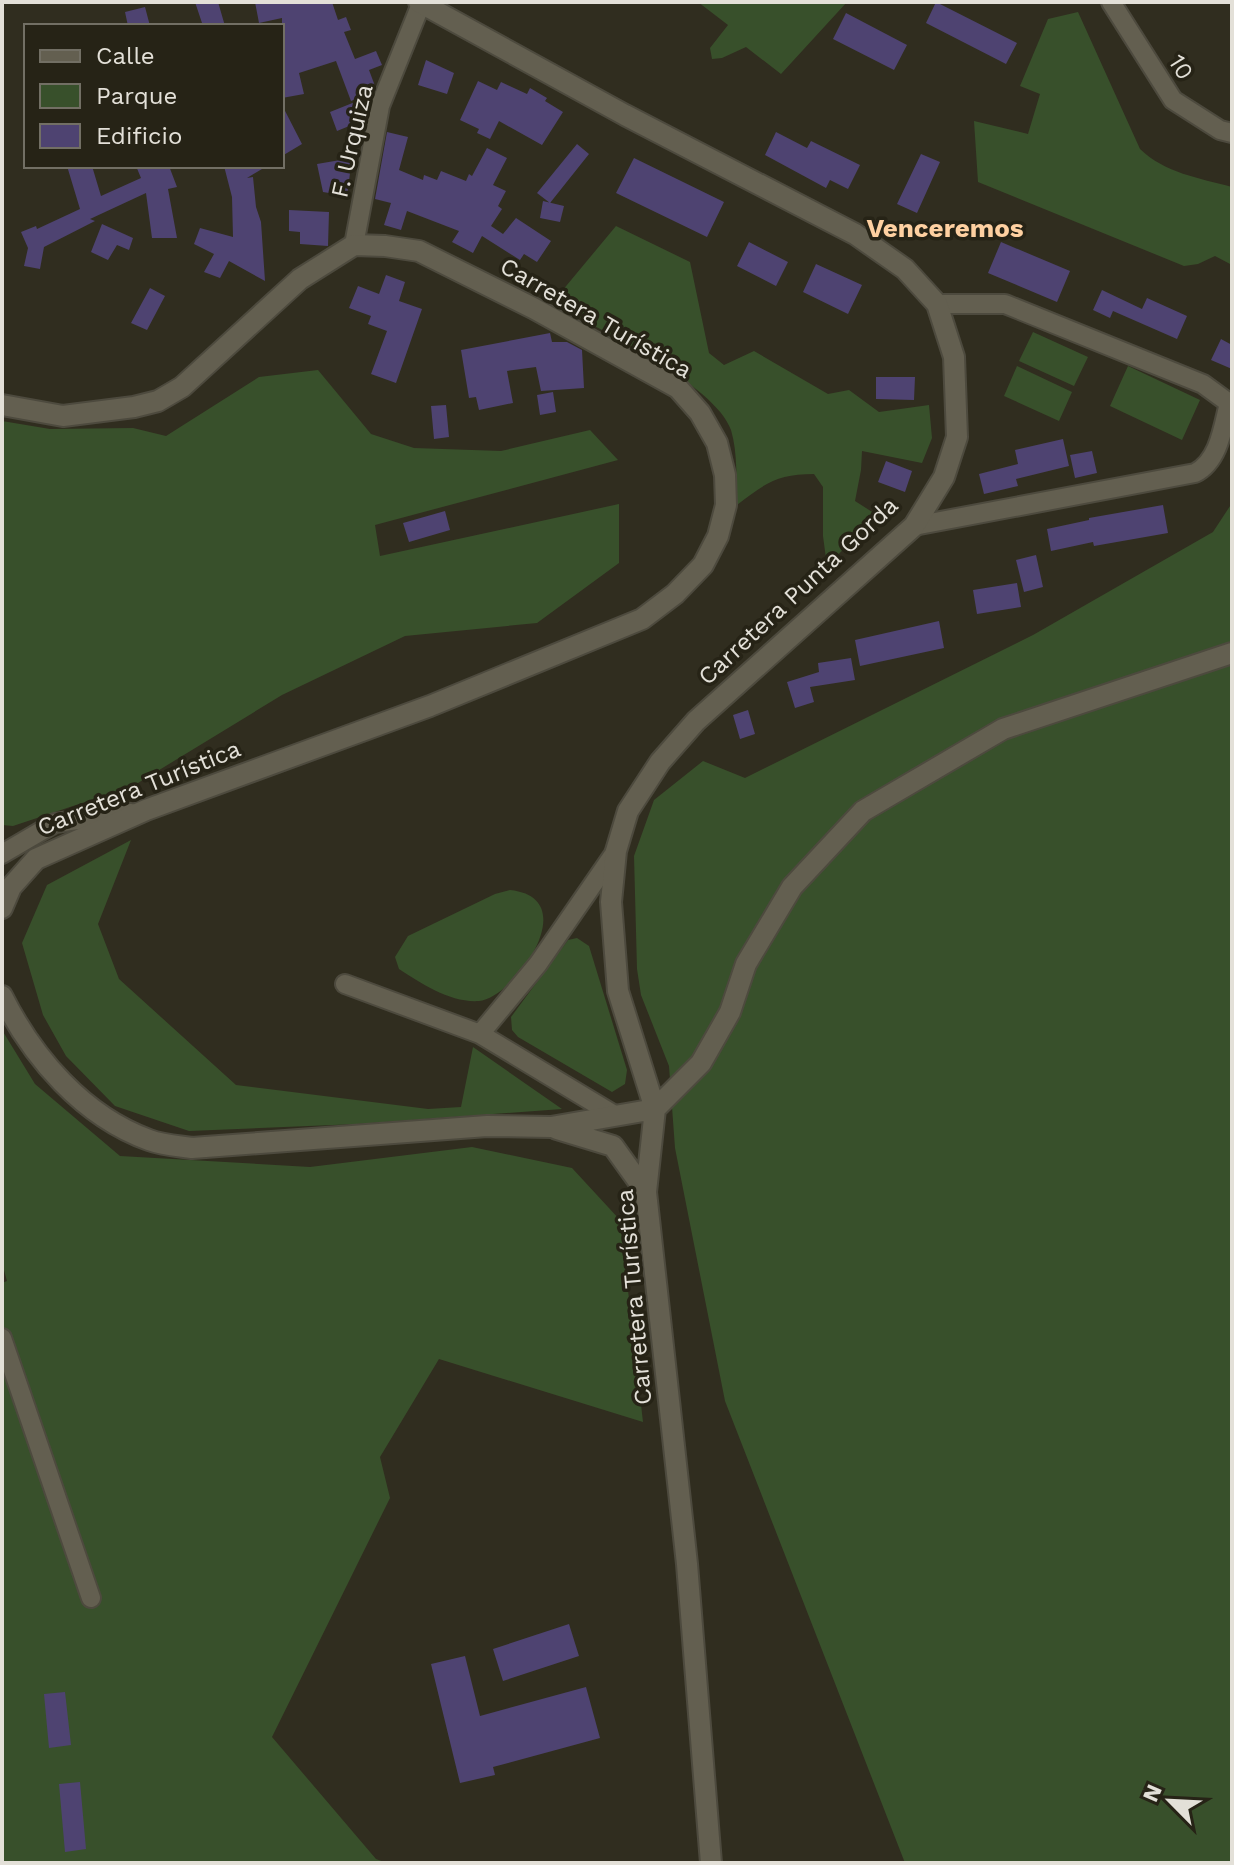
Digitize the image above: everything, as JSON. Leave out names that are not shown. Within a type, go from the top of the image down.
[{"type":"main road","name":"Carretera Punta Gorda","points":[[420,3],[625,115],[855,234],[905,269],[937,304],[954,357],[957,437],[944,477],[914,526],[696,721],[660,762],[628,811],[616,851],[611,902],[618,991],[655,1109]]},
{"type":"main road","points":[[2,405],[63,416],[158,401],[182,387],[300,279],[354,245]]},
{"type":"main road","name":"Carretera Turística","points":[[2,908],[11,887],[36,859],[146,810],[430,706],[642,619],[675,594],[703,565],[718,536],[726,505],[725,475],[717,443],[700,413],[678,388],[533,308],[419,251],[354,245]]},
{"type":"main road","points":[[2,996],[33,1048],[84,1103],[113,1124],[151,1142],[192,1148],[487,1126],[551,1127],[655,1109],[701,1063],[730,1012],[746,964],[792,887],[863,811],[1003,729],[1232,653]]},
{"type":"main road","name":"Carretera Turística","points":[[655,1109],[646,1192],[687,1564],[711,1863]]},
{"type":"main road","points":[[551,1127],[613,1146],[646,1192]]},
{"type":"street","name":"10","points":[[1111,2],[1173,100],[1220,130],[1232,133]]},
{"type":"street","name":"F. Urquiza","points":[[354,245],[380,106],[420,3]]},
{"type":"street","points":[[914,526],[1195,473],[1206,468],[1221,437],[1229,403],[1203,384],[1005,304],[937,304]]},
{"type":"street","points":[[2,854],[55,823],[146,810]]},
{"type":"street","points":[[480,1034],[538,964],[616,851]]},
{"type":"street","points":[[345,984],[480,1034],[616,1116]]},
{"type":"street","points":[[2,1338],[91,1598]]},
{"type":"green space","points":[[698,2],[847,2],[781,74],[746,47],[712,59],[710,48],[728,25]]},
{"type":"green space","points":[[1078,12],[1140,149],[1171,169],[1232,187],[1232,265],[1215,256],[1184,266],[978,182],[974,121],[1028,134],[1040,94],[1020,86],[1048,19]]},
{"type":"green space","points":[[616,226],[690,262],[709,353],[724,365],[754,351],[828,394],[849,390],[879,412],[929,405],[932,438],[922,463],[862,451],[855,501],[877,515],[827,566],[823,536],[823,487],[814,474],[772,481],[737,505],[733,439],[721,413],[679,376],[552,303]]},
{"type":"green space","points":[[1033,332],[1088,357],[1074,386],[1019,361]]},
{"type":"green space","points":[[1017,366],[1072,392],[1059,421],[1004,396]]},
{"type":"green space","points":[[1128,366],[1200,400],[1182,440],[1110,406]]},
{"type":"green space","points":[[318,370],[371,434],[414,448],[501,451],[590,430],[618,460],[375,525],[380,556],[619,504],[619,563],[537,623],[405,636],[282,695],[133,786],[13,826],[2,825],[2,421],[50,429],[133,428],[166,436],[259,377]]},
{"type":"green space","points":[[1232,503],[1232,1863],[905,1863],[725,1401],[675,1148],[669,1066],[641,995],[637,969],[634,856],[654,800],[703,761],[745,778],[1033,635],[1213,532]]},
{"type":"green space","points":[[131,840],[98,924],[119,979],[236,1085],[428,1109],[461,1107],[473,1047],[562,1109],[357,1124],[189,1131],[115,1106],[66,1056],[43,1015],[22,943],[47,885]]},
{"type":"green space","points":[[510,890],[532,897],[542,910],[543,928],[536,948],[524,967],[493,996],[479,1001],[458,999],[417,981],[399,969],[395,957],[408,936],[495,894]]},
{"type":"green space","points":[[577,938],[589,946],[627,1070],[625,1084],[612,1092],[518,1037],[512,1030],[511,1017],[568,940]]},
{"type":"green space","points":[[2,1030],[35,1084],[120,1156],[310,1167],[472,1147],[572,1168],[620,1220],[643,1422],[439,1359],[380,1457],[390,1498],[272,1737],[376,1859],[387,1863],[2,1863],[2,1283],[7,1281],[2,1263]]},
{"type":"building","points":[[195,2],[218,2],[224,24],[202,24]]},
{"type":"building","points":[[255,2],[332,2],[338,20],[346,17],[351,30],[344,32],[355,59],[376,51],[382,65],[369,70],[375,86],[373,92],[351,101],[336,61],[299,73],[304,94],[284,98],[282,18],[259,23]]},
{"type":"building","points":[[936,2],[1017,43],[1006,64],[926,23]]},
{"type":"building","points":[[145,7],[149,24],[128,24],[125,12]]},
{"type":"building","points":[[846,13],[907,45],[894,70],[833,39]]},
{"type":"building","points":[[426,60],[454,73],[447,94],[418,85]]},
{"type":"building","points":[[478,81],[497,90],[501,82],[527,94],[530,88],[563,112],[542,145],[499,121],[490,139],[477,133],[479,129],[460,120]]},
{"type":"building","points":[[360,100],[359,122],[337,131],[330,112]]},
{"type":"building","points":[[284,109],[302,144],[284,155]]},
{"type":"building","points":[[387,132],[408,137],[399,170],[423,180],[424,175],[437,180],[441,171],[466,181],[487,148],[507,158],[493,185],[506,191],[498,206],[502,209],[491,226],[503,234],[516,218],[551,241],[537,262],[524,254],[520,260],[482,236],[473,253],[452,242],[459,231],[407,211],[401,230],[384,225],[391,203],[375,199]]},
{"type":"building","points":[[776,132],[807,148],[811,141],[860,165],[848,189],[830,180],[826,188],[765,155]]},
{"type":"building","points":[[577,144],[589,154],[550,203],[537,193]]},
{"type":"building","points":[[921,154],[940,162],[917,213],[897,204]]},
{"type":"building","points":[[352,158],[347,196],[323,192],[317,164]]},
{"type":"building","points":[[634,158],[724,202],[707,237],[616,193]]},
{"type":"building","points":[[68,168],[93,168],[101,196],[141,178],[137,168],[170,168],[177,187],[168,189],[177,238],[152,238],[146,193],[90,219],[95,221],[44,247],[40,269],[24,266],[28,248],[21,232],[36,226],[37,229],[80,209]]},
{"type":"building","points":[[225,168],[264,168],[247,178],[253,177],[261,222],[265,281],[229,261],[220,278],[204,272],[214,254],[194,244],[200,228],[233,237],[232,197]]},
{"type":"building","points":[[543,201],[564,206],[560,222],[540,218]]},
{"type":"building","points":[[289,210],[329,212],[328,246],[300,244],[300,232],[289,231]]},
{"type":"building","points":[[102,224],[133,238],[129,250],[117,245],[108,260],[91,252]]},
{"type":"building","points":[[749,242],[788,262],[776,286],[737,266]]},
{"type":"building","points":[[1001,242],[1070,271],[1057,302],[988,273]]},
{"type":"building","points":[[816,264],[862,285],[848,314],[803,292]]},
{"type":"building","points":[[386,275],[405,282],[399,301],[422,309],[396,383],[371,374],[387,331],[368,324],[371,316],[349,308],[358,286],[379,294]]},
{"type":"building","points":[[150,288],[165,296],[147,330],[131,323]]},
{"type":"building","points":[[1102,290],[1142,309],[1147,298],[1187,316],[1177,339],[1113,311],[1110,318],[1093,310]]},
{"type":"building","points":[[550,333],[552,342],[567,342],[582,350],[584,388],[541,391],[536,367],[507,371],[513,403],[479,410],[476,397],[469,398],[461,350]]},
{"type":"building","points":[[1221,339],[1232,345],[1232,369],[1211,360]]},
{"type":"building","points":[[876,377],[915,377],[914,400],[876,399]]},
{"type":"building","points":[[553,392],[556,412],[540,415],[537,395]]},
{"type":"building","points":[[446,405],[449,437],[434,439],[431,406]]},
{"type":"building","points":[[1063,439],[1069,466],[1016,479],[1018,486],[984,494],[979,474],[1018,464],[1015,450]]},
{"type":"building","points":[[1092,451],[1097,473],[1075,478],[1070,455]]},
{"type":"building","points":[[886,461],[912,471],[905,492],[878,482]]},
{"type":"building","points":[[1163,505],[1168,533],[1094,546],[1093,542],[1051,551],[1047,529]]},
{"type":"building","points":[[445,511],[450,530],[409,542],[403,523]]},
{"type":"building","points":[[1036,555],[1043,587],[1024,592],[1016,560]]},
{"type":"building","points":[[1017,583],[1021,607],[977,614],[973,590]]},
{"type":"building","points":[[939,621],[944,648],[860,666],[855,640]]},
{"type":"building","points":[[851,658],[855,680],[810,687],[814,702],[795,708],[787,682],[819,672],[818,663]]},
{"type":"building","points":[[748,710],[755,734],[740,739],[733,715]]},
{"type":"building","points":[[569,1624],[579,1656],[503,1681],[493,1649]]},
{"type":"building","points":[[465,1656],[480,1716],[586,1687],[600,1738],[493,1767],[495,1775],[460,1783],[431,1664]]},
{"type":"building","points":[[65,1692],[71,1745],[49,1748],[44,1694]]},
{"type":"building","points":[[80,1782],[86,1849],[65,1852],[59,1784]]},
{"type":"district","name":"Venceremos","points":[[945,228]]}]
